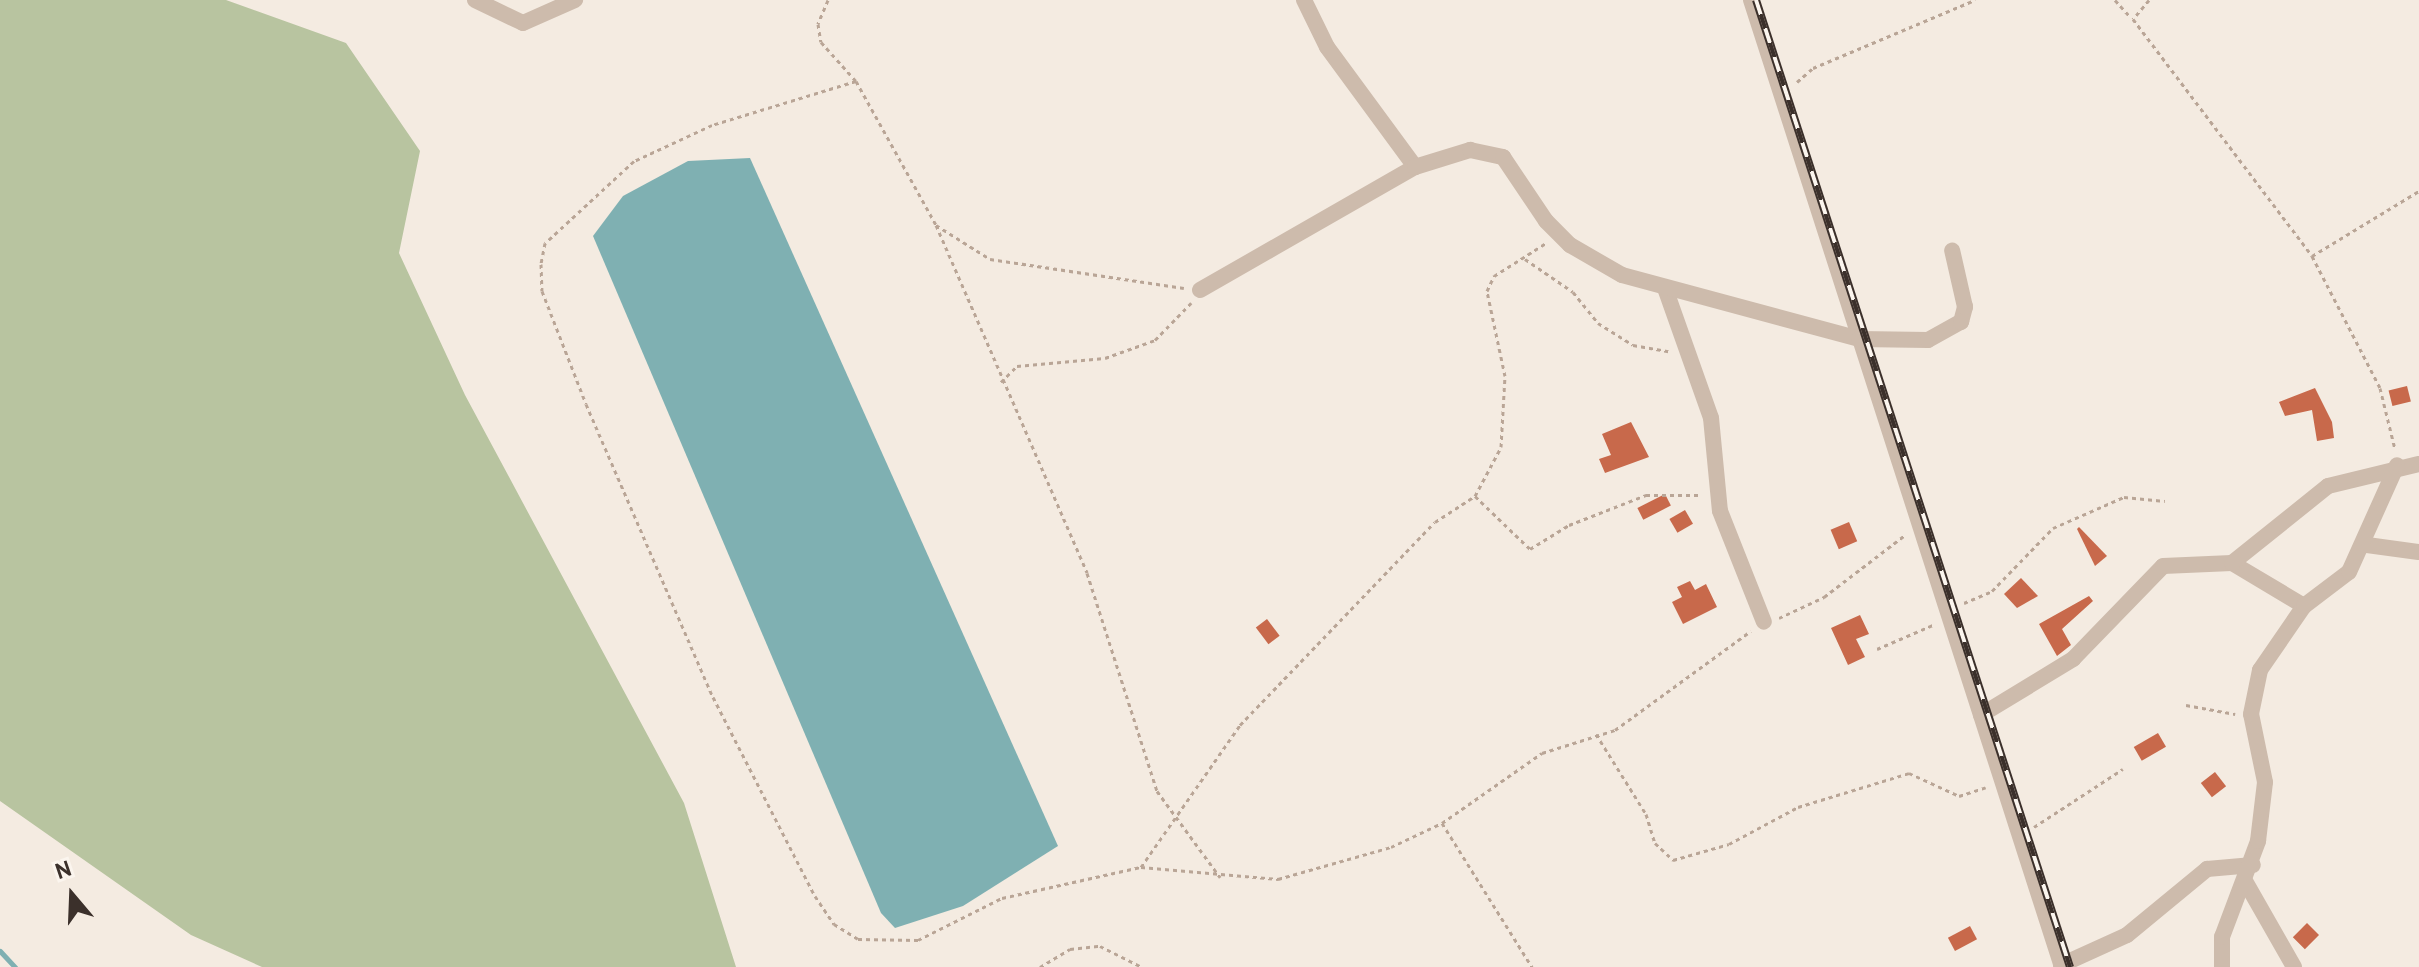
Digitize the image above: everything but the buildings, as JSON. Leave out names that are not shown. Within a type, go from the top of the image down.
[{"type":"street","points":[[475,0],[523,23],[575,0]]},
{"type":"street","points":[[1304,0],[1327,47],[1415,167]]},
{"type":"street","points":[[1751,0],[2061,966],[2127,935],[2207,869],[2253,865]]},
{"type":"street","points":[[1200,290],[1415,167],[1490,149],[1557,232],[1612,269],[1665,288],[1859,339],[1928,340],[1961,322],[1965,307],[1952,250]]},
{"type":"street","points":[[1665,288],[1683,353],[1711,418],[1717,497],[1764,622]]},
{"type":"street","points":[[2232,563],[2311,495],[2397,465],[2419,464]]},
{"type":"street","points":[[2222,967],[2222,937],[2253,865],[2265,782],[2251,714],[2271,647],[2304,606],[2349,572],[2367,545],[2397,465]]},
{"type":"street","points":[[2367,545],[2419,552]]},
{"type":"street","points":[[1981,715],[2080,653],[2163,566],[2232,563],[2304,606]]},
{"type":"street","points":[[2245,881],[2294,967]]},
{"type":"path","points":[[828,0],[818,24],[821,42],[856,81],[936,225],[1000,383],[1087,573],[1157,791],[1220,877]]},
{"type":"path","points":[[1780,93],[1813,68],[1975,0]]},
{"type":"path","points":[[2115,0],[2133,19],[2312,256],[2380,388],[2397,465]]},
{"type":"path","points":[[2133,19],[2149,0]]},
{"type":"path","points":[[856,81],[712,125],[634,161],[545,243],[542,291],[713,697],[834,924],[858,939],[918,940],[1002,898],[1141,867],[1220,877],[1304,874],[1442,823],[1542,753],[1596,734],[1646,814],[1655,843],[1673,860],[1693,859],[1798,807],[1867,783],[1920,774],[1959,796],[2001,779]]},
{"type":"path","points":[[2312,256],[2419,191]]},
{"type":"path","points":[[936,225],[990,259],[1200,290]]},
{"type":"path","points":[[1141,867],[1174,814],[1240,725],[1435,522],[1475,496],[1501,447],[1504,390],[1487,291],[1494,276],[1525,259],[1557,232]]},
{"type":"path","points":[[1525,259],[1633,345],[1683,353]]},
{"type":"path","points":[[1000,383],[1017,366],[1105,358],[1155,340],[1200,290]]},
{"type":"path","points":[[1475,496],[1530,549],[1569,525],[1646,495],[1717,497]]},
{"type":"path","points":[[1877,649],[1947,610],[1992,591],[2035,540],[2104,504],[2135,497],[2165,501]]},
{"type":"path","points":[[2186,705],[2251,714]]},
{"type":"path","points":[[2019,833],[2123,769]]},
{"type":"path","points":[[1442,823],[1532,967]]},
{"type":"path","points":[[1040,967],[1070,949],[1100,946],[1142,967]]},
{"type":"green space","points":[[0,0],[226,0],[346,43],[420,151],[399,253],[465,395],[684,803],[736,967],[262,967],[191,935],[0,801]]},
{"type":"water","points":[[750,158],[1058,846],[963,906],[895,928],[881,913],[593,236],[623,196],[688,161]]},
{"type":"waterway","points":[[0,951],[15,967]]},
{"type":"railway","points":[[1756,0],[2070,967]]}]
